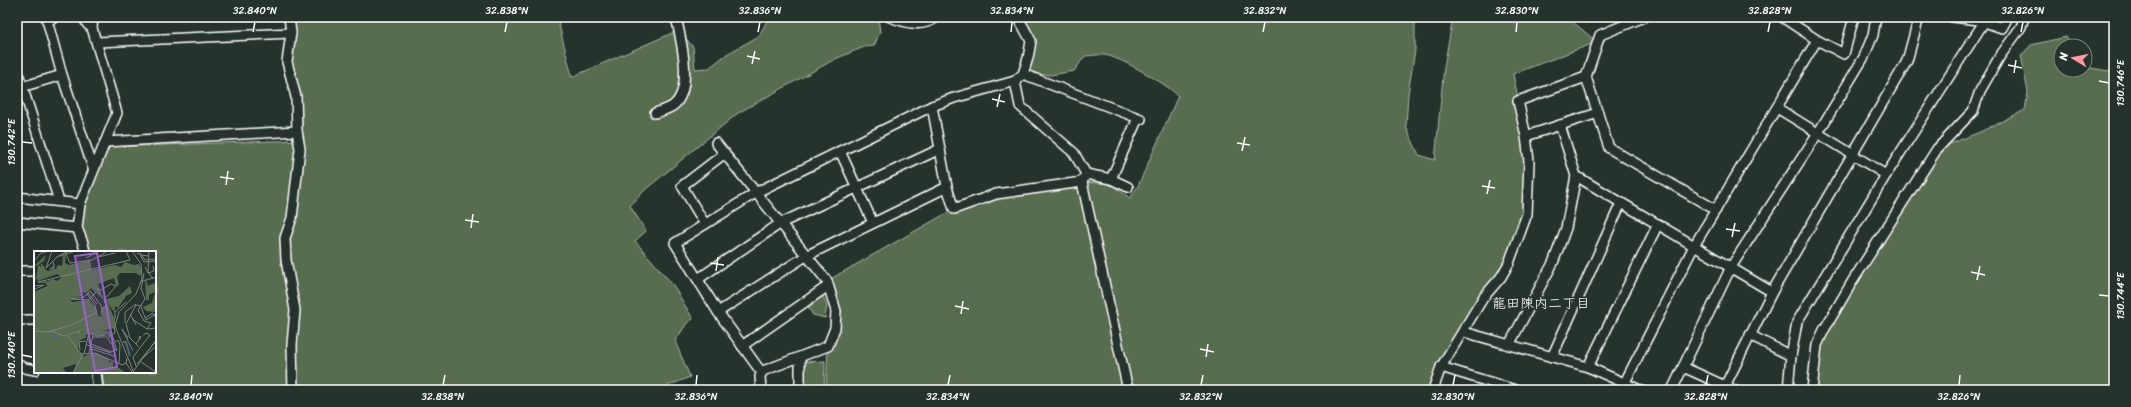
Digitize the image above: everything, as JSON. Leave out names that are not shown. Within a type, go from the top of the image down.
[{"type":"street","points":[[56,17],[47,20],[62,75],[93,168]]},
{"type":"street","points":[[83,17],[92,28]]},
{"type":"street","points":[[85,251],[84,243],[77,228],[80,204],[93,168],[117,113],[117,108],[92,28],[93,17]]},
{"type":"street","points":[[290,17],[287,62],[296,97],[297,131],[300,149],[300,160],[292,218],[284,238],[286,260],[295,310],[292,345],[293,390]]},
{"type":"street","points":[[655,113],[674,105],[683,92],[685,72],[676,17]]},
{"type":"street","points":[[890,17],[904,22],[929,23],[937,17]]},
{"type":"street","points":[[763,371],[759,369],[718,312],[675,243],[757,192],[932,106],[954,98],[1015,81],[1023,74],[1031,41],[1018,17]]},
{"type":"street","points":[[1644,17],[1600,35],[1586,77],[1609,148],[1716,210]]},
{"type":"street","points":[[1782,17],[1817,40],[1844,54],[1854,17]]},
{"type":"street","points":[[1672,390],[1731,268],[1818,133],[1864,57],[1873,35],[1876,17]]},
{"type":"street","points":[[1725,386],[1772,292],[1907,62],[1919,17]]},
{"type":"street","points":[[1952,17],[1984,22],[2002,28],[2008,17]]},
{"type":"street","points":[[1812,390],[1817,345],[1824,330],[1852,282],[1937,149],[1973,112],[1980,91],[2000,56],[2021,26],[2024,17]]},
{"type":"street","points":[[1788,390],[1791,356],[1797,322],[1886,175],[1984,22]]},
{"type":"street","points":[[97,42],[290,33]]},
{"type":"street","points":[[1623,387],[1694,246],[1817,40]]},
{"type":"street","points":[[17,70],[20,88],[59,201]]},
{"type":"street","points":[[1023,74],[1140,118],[1111,179]]},
{"type":"street","points":[[20,88],[62,75]]},
{"type":"street","points":[[1433,390],[1441,367],[1464,332],[1483,298],[1501,277],[1520,235],[1526,214],[1528,189],[1526,136],[1518,101],[1586,77]]},
{"type":"street","points":[[1015,81],[1020,106],[1074,153],[1084,178],[1128,390]]},
{"type":"street","points":[[932,106],[947,187],[954,209],[996,194],[1084,178],[1111,179],[1128,187]]},
{"type":"street","points":[[1777,108],[1886,175]]},
{"type":"street","points":[[1526,136],[1598,113]]},
{"type":"street","points":[[1510,345],[1558,251],[1566,228],[1576,176],[1560,125]]},
{"type":"street","points":[[105,142],[297,131]]},
{"type":"street","points":[[716,143],[757,192],[806,256],[827,280],[836,312],[833,335],[828,346],[763,371],[760,376],[761,390]]},
{"type":"street","points":[[698,279],[781,223],[940,149]]},
{"type":"street","points":[[840,151],[873,223]]},
{"type":"street","points":[[705,224],[682,186],[724,153]]},
{"type":"street","points":[[1576,176],[1772,292]]},
{"type":"street","points":[[718,312],[806,256],[947,187]]},
{"type":"street","points":[[17,198],[80,204]]},
{"type":"street","points":[[1552,357],[1621,203]]},
{"type":"street","points":[[17,222],[77,228]]},
{"type":"street","points":[[1588,367],[1658,224]]},
{"type":"street","points":[[17,271],[34,271]]},
{"type":"street","points":[[742,346],[828,286]]},
{"type":"street","points":[[17,320],[34,320]]},
{"type":"street","points":[[1464,332],[1588,367],[1623,387],[1640,390]]},
{"type":"street","points":[[1750,335],[1791,356]]},
{"type":"street","points":[[800,358],[800,390]]},
{"type":"street","points":[[17,364],[25,368],[34,370]]},
{"type":"street","points":[[1441,367],[1515,390]]},
{"type":"street","points":[[1683,367],[1734,390]]},
{"type":"street","points":[[96,373],[98,390]]},
{"type":"green space","points":[[293,17],[557,17],[572,77],[679,30],[693,47],[695,69],[709,68],[727,54],[759,36],[769,17],[878,17],[880,32],[874,46],[864,47],[835,59],[738,113],[645,190],[630,206],[646,231],[635,241],[673,285],[693,319],[687,323],[675,341],[690,377],[658,390],[104,390],[102,373],[156,373],[156,251],[89,251],[86,234],[81,225],[84,203],[108,147],[303,140],[300,99],[292,67]]},
{"type":"green space","points":[[1018,17],[1415,17],[1415,50],[1408,94],[1406,127],[1419,155],[1435,160],[1444,67],[1453,17],[1567,17],[1597,42],[1513,74],[1526,136],[1527,214],[1509,263],[1483,298],[1433,390],[826,390],[828,346],[835,328],[827,281],[954,209],[981,199],[1082,182],[1110,184],[1130,198],[1138,186],[1178,96],[1165,85],[1143,72],[1120,60],[1104,55],[1085,56],[1074,71],[1051,75],[1023,74],[1031,41]]},
{"type":"green space","points":[[2053,40],[2053,78],[2093,78],[2093,68],[2114,72],[2114,390],[1812,390],[1817,345],[1937,149],[1980,132],[2025,110],[2028,92],[2021,56],[2031,45]]},
{"type":"green space","points":[[823,296],[827,306],[825,318],[813,315],[808,307]]},
{"type":"green space","points":[[825,361],[824,390],[803,390],[803,362]]},
{"type":"district","name":"龍田陳内二丁目","points":[[1541,303]]}]
